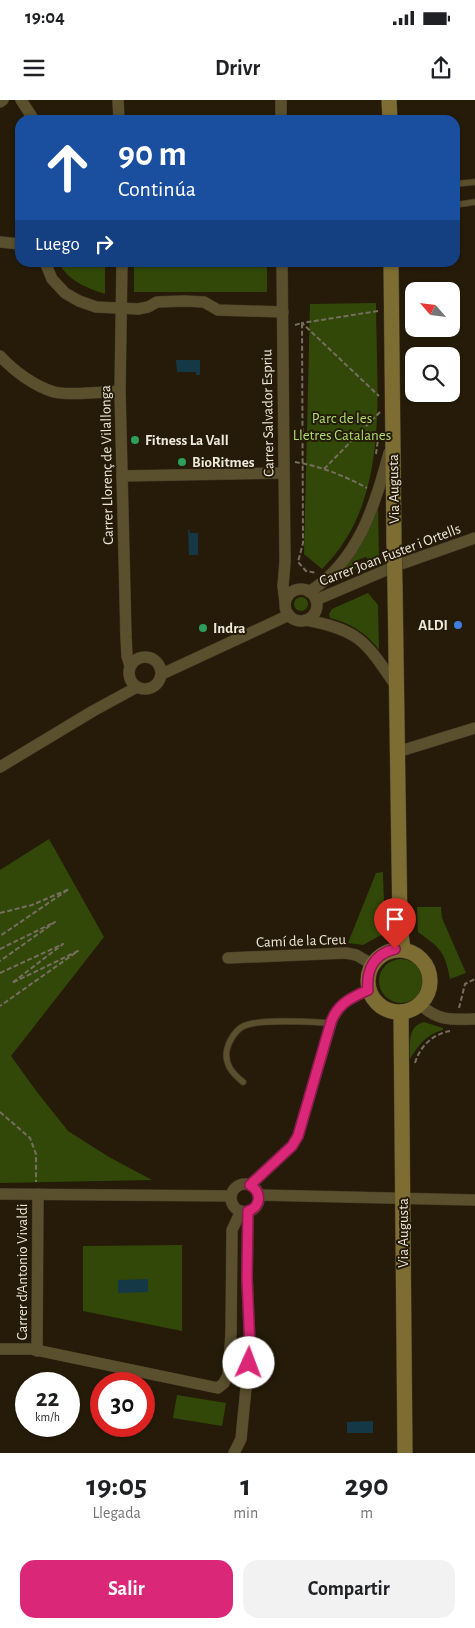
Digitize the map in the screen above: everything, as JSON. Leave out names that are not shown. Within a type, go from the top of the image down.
[{"type":"main road","points":[[389,100],[390,115]]},
{"type":"main road","name":"Via Augusta","points":[[391,267],[400,926],[403,949]]},
{"type":"main road","points":[[395,949],[403,949],[420,957],[427,967],[429,989],[426,997],[420,1004],[415,1008],[401,1012],[385,1009],[374,1001],[368,990],[367,979],[372,964],[383,953],[395,949]]},
{"type":"main road","name":"Via Augusta","points":[[401,1012],[405,1453]]},
{"type":"street","points":[[21,100],[31,115]]},
{"type":"street","points":[[118,100],[119,115]]},
{"type":"street","points":[[281,100],[281,115]]},
{"type":"street","points":[[0,242],[15,244]]},
{"type":"street","points":[[47,267],[52,279],[65,293],[79,301],[96,307],[138,310],[157,302],[184,301],[204,302],[218,310],[283,312]]},
{"type":"street","name":"Carrer Llorenç de Vilallonga","points":[[122,267],[120,391],[126,637],[127,656],[130,666]]},
{"type":"street","name":"Carrer Salvador Espriu","points":[[282,267],[285,562],[283,586],[285,602]]},
{"type":"street","points":[[0,356],[8,365],[23,376],[56,392],[120,391]]},
{"type":"street","name":"Carrer Joan Fuster i Ortells","points":[[313,596],[326,579],[342,564],[360,536],[371,512],[393,439]]},
{"type":"street","points":[[122,476],[284,473]]},
{"type":"street","name":"Carrer Joan Fuster i Ortells","points":[[313,596],[475,538]]},
{"type":"street","name":"Carrer Salvador Espriu","points":[[285,562],[290,578],[297,590]]},
{"type":"street","points":[[306,620],[316,610],[313,596],[301,589],[291,592],[285,602],[289,615],[296,620],[306,620],[338,627],[356,636],[377,658],[396,686]]},
{"type":"street","points":[[162,674],[289,615]]},
{"type":"street","points":[[145,657],[150,658],[159,665],[162,674],[159,682],[152,687],[142,689],[137,687],[130,678],[129,672],[130,666],[136,660],[145,657]]},
{"type":"street","points":[[0,767],[137,687]]},
{"type":"street","points":[[397,752],[475,728]]},
{"type":"street","name":"Camí de la Creu","points":[[228,958],[346,952],[372,964]]},
{"type":"street","points":[[250,1185],[292,1146],[298,1136],[331,1022],[338,1009],[343,1003],[368,990]]},
{"type":"street","points":[[420,1004],[431,1014],[442,1018],[457,1020],[475,1019]]},
{"type":"street","points":[[0,1349],[37,1351],[218,1388],[224,1383],[228,1375],[231,1334],[232,1230],[244,1211],[255,1207],[259,1199],[257,1190],[246,1184],[238,1186],[232,1196],[233,1205],[244,1211]]},
{"type":"street","points":[[0,1194],[232,1196]]},
{"type":"street","name":"Carrer d'Antonio Vivaldi","points":[[37,1351],[38,1194]]},
{"type":"street","points":[[259,1195],[475,1200]]},
{"type":"street","points":[[234,1453],[241,1439],[250,1347],[244,1211]]},
{"type":"lane","points":[[460,184],[475,182]]},
{"type":"lane","points":[[460,204],[475,202]]},
{"type":"lane","points":[[243,1082],[228,1066],[226,1055],[234,1035],[242,1027],[256,1022],[331,1022]]},
{"type":"path","points":[[302,323],[380,311]]},
{"type":"path","points":[[302,323],[380,396]]},
{"type":"path","points":[[302,323],[303,543],[298,562],[306,570],[323,574]]},
{"type":"path","points":[[324,469],[380,412],[380,420]]},
{"type":"path","points":[[376,456],[379,428]]},
{"type":"path","points":[[284,460],[324,469],[351,479],[370,489]]},
{"type":"path","points":[[0,913],[32,905],[69,889],[0,936]]},
{"type":"path","points":[[0,950],[55,922],[0,961]]},
{"type":"path","points":[[0,973],[64,944],[12,983],[78,951],[0,1006]]},
{"type":"path","points":[[415,1064],[417,1056],[428,1041],[441,1033],[457,1030],[457,1013],[465,984],[475,979]]},
{"type":"path","points":[[0,1112],[30,1138],[36,1154],[35,1172],[38,1194]]},
{"type":"green space","points":[[62,267],[105,267],[105,294],[73,279]]},
{"type":"green space","points":[[134,267],[267,267],[267,292],[134,292]]},
{"type":"green space","name":"Parc de les Lletres Catalanes","points":[[376,303],[377,408],[370,478],[360,511],[344,541],[322,569],[304,554],[310,304]]},
{"type":"green space","points":[[378,504],[379,560],[370,562],[366,557],[355,561],[358,568],[334,578],[368,531]]},
{"type":"green space","points":[[368,593],[378,605],[379,650],[363,634],[351,626],[330,618],[329,614],[332,609]]},
{"type":"green space","points":[[298,597],[304,597],[308,604],[304,611],[298,611],[294,607],[294,601]]},
{"type":"green space","points":[[49,839],[104,937],[11,1056],[68,1131],[109,1157],[152,1180],[0,1183],[0,870]]},
{"type":"green space","points":[[383,872],[383,934],[363,945],[348,943],[376,873]]},
{"type":"green space","points":[[417,907],[441,907],[442,918],[466,973],[450,979],[446,962],[440,951],[432,942],[418,932]]},
{"type":"green space","points":[[405,959],[417,965],[422,972],[422,990],[417,997],[410,1002],[397,1003],[389,1000],[382,993],[379,977],[382,969],[389,962]]},
{"type":"green space","points":[[424,1022],[443,1028],[443,1030],[432,1034],[424,1041],[410,1059],[412,1032],[419,1024]]},
{"type":"green space","points":[[182,1245],[182,1331],[83,1311],[83,1246]]},
{"type":"green space","points":[[177,1395],[226,1403],[222,1426],[173,1418]]},
{"type":"water","points":[[176,360],[200,360],[200,375],[196,375],[196,372],[177,372]]},
{"type":"water","points":[[188,530],[190,530],[190,533],[198,533],[198,555],[189,555]]},
{"type":"water","points":[[148,1279],[148,1292],[118,1293],[118,1280]]},
{"type":"water","points":[[373,1421],[373,1433],[347,1433],[347,1422]]},
{"type":"place","name":"Fitness La Vall","points":[[135,440]]},
{"type":"place","name":"BioRitmes","points":[[182,462]]},
{"type":"place","name":"ALDI","points":[[458,625]]},
{"type":"place","name":"Indra","points":[[203,628]]},
{"type":"route","points":[[249,1363],[248,1211],[258,1204],[259,1199],[257,1190],[250,1185],[292,1146],[298,1136],[334,1015],[343,1003],[368,990],[367,979],[372,964],[383,953],[395,949]]}]
